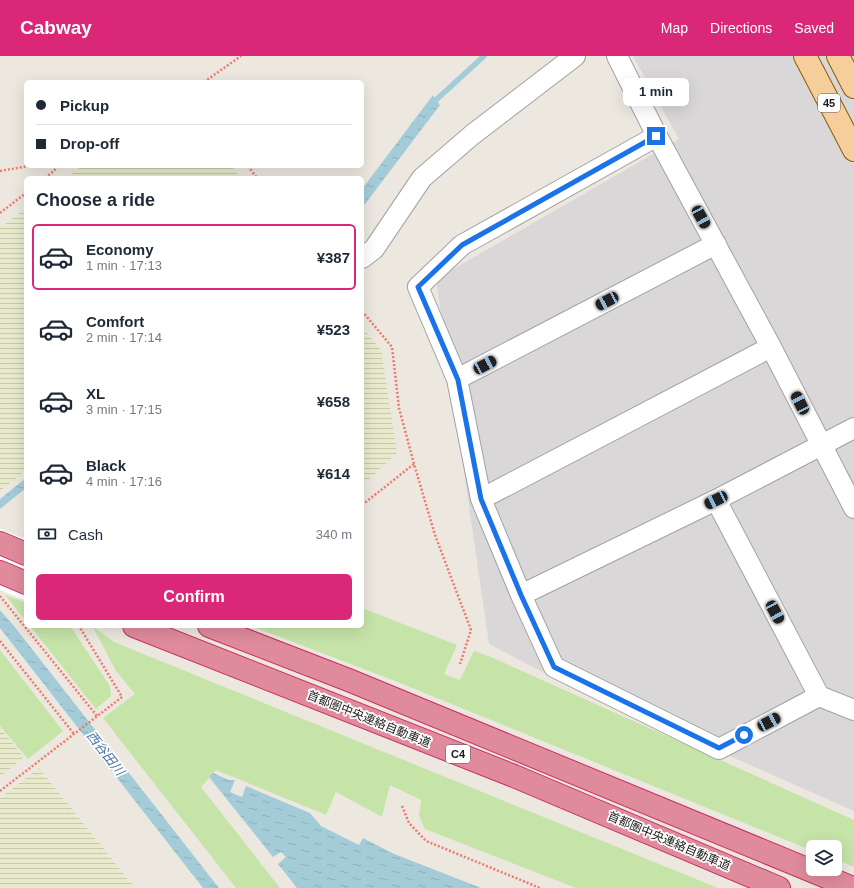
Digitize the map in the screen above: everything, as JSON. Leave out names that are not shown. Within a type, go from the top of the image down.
[{"type":"highway","points":[[0,544],[24,553]]},
{"type":"highway","points":[[0,572],[24,582]]},
{"type":"highway","name":"首都圏中央連絡自動車道","points":[[139,628],[514,776],[779,888]]},
{"type":"highway","name":"C4","points":[[214,628],[351,681],[853,888]]},
{"type":"main road","name":"45","points":[[805,56],[854,150]]},
{"type":"main road","name":"45","points":[[838,56],[854,87]]},
{"type":"street","points":[[364,256],[374,249],[422,178],[472,135],[575,56]]},
{"type":"street","points":[[617,56],[656,136],[771,347],[854,508]]},
{"type":"street","points":[[656,136],[462,245],[418,287],[458,380],[481,499],[521,595],[554,667],[719,748],[820,696]]},
{"type":"street","points":[[458,380],[716,244]]},
{"type":"street","points":[[481,499],[771,347]]},
{"type":"street","points":[[521,595],[716,500],[854,428]]},
{"type":"street","points":[[716,500],[820,696],[854,710]]},
{"type":"path","points":[[207,80],[241,56]]},
{"type":"path","points":[[0,171],[24,167]]},
{"type":"path","points":[[48,176],[56,168]]},
{"type":"path","points":[[0,213],[24,195]]},
{"type":"path","points":[[364,314],[392,347],[400,408],[414,464],[435,535],[471,630],[460,664]]},
{"type":"path","points":[[364,503],[414,464]]},
{"type":"path","points":[[0,596],[24,626]]},
{"type":"path","points":[[26,628],[97,716]]},
{"type":"path","points":[[0,791],[122,697],[80,628]]},
{"type":"path","points":[[0,641],[74,734]]},
{"type":"path","points":[[402,806],[409,823],[426,841],[540,888]]},
{"type":"shaded area","points":[[633,56],[854,56],[854,811],[556,679],[489,644],[436,279],[679,139]]},
{"type":"green space","points":[[79,168],[233,168],[239,176],[69,176]]},
{"type":"green space","points":[[24,210],[24,472],[0,491],[0,228]]},
{"type":"green space","points":[[364,329],[381,350],[397,453],[364,484]]},
{"type":"green space","points":[[5,595],[24,602],[24,619]]},
{"type":"green space","points":[[364,609],[457,645],[444,674],[460,680],[474,651],[491,657],[854,820],[854,867],[842,862],[842,840],[806,840],[806,848],[395,681],[256,628],[364,628]]},
{"type":"green space","points":[[32,628],[71,628],[110,686],[111,696],[96,709]]},
{"type":"green space","points":[[94,628],[114,642],[718,888],[576,888],[425,829],[419,816],[421,800],[390,785],[382,817],[336,792],[326,815],[216,770],[201,787],[280,888],[236,888],[103,718],[135,694],[116,671]]},
{"type":"green space","points":[[0,650],[63,731],[28,759],[0,726]]},
{"type":"green space","points":[[0,728],[24,757],[0,777]]},
{"type":"green space","points":[[39,768],[135,888],[0,888],[0,798]]},
{"type":"water","points":[[433,95],[440,105],[364,205],[364,186]]},
{"type":"water","points":[[24,480],[24,490],[0,509],[0,499]]},
{"type":"water","name":"西谷田川","points":[[0,610],[219,888],[203,888],[0,628]]},
{"type":"water","points":[[213,773],[229,780],[235,780],[230,792],[242,797],[246,786],[310,813],[321,826],[359,845],[363,838],[392,853],[481,888],[297,888],[278,864],[286,857],[281,852],[273,857],[209,777]]},
{"type":"pier","points":[[0,529],[24,538],[24,600],[0,590]]},
{"type":"waterway","points":[[432,105],[484,56]]},
{"type":"route","points":[[656,136],[462,245],[418,287],[458,380],[481,499],[521,595],[554,667],[719,748],[744,735]]}]
